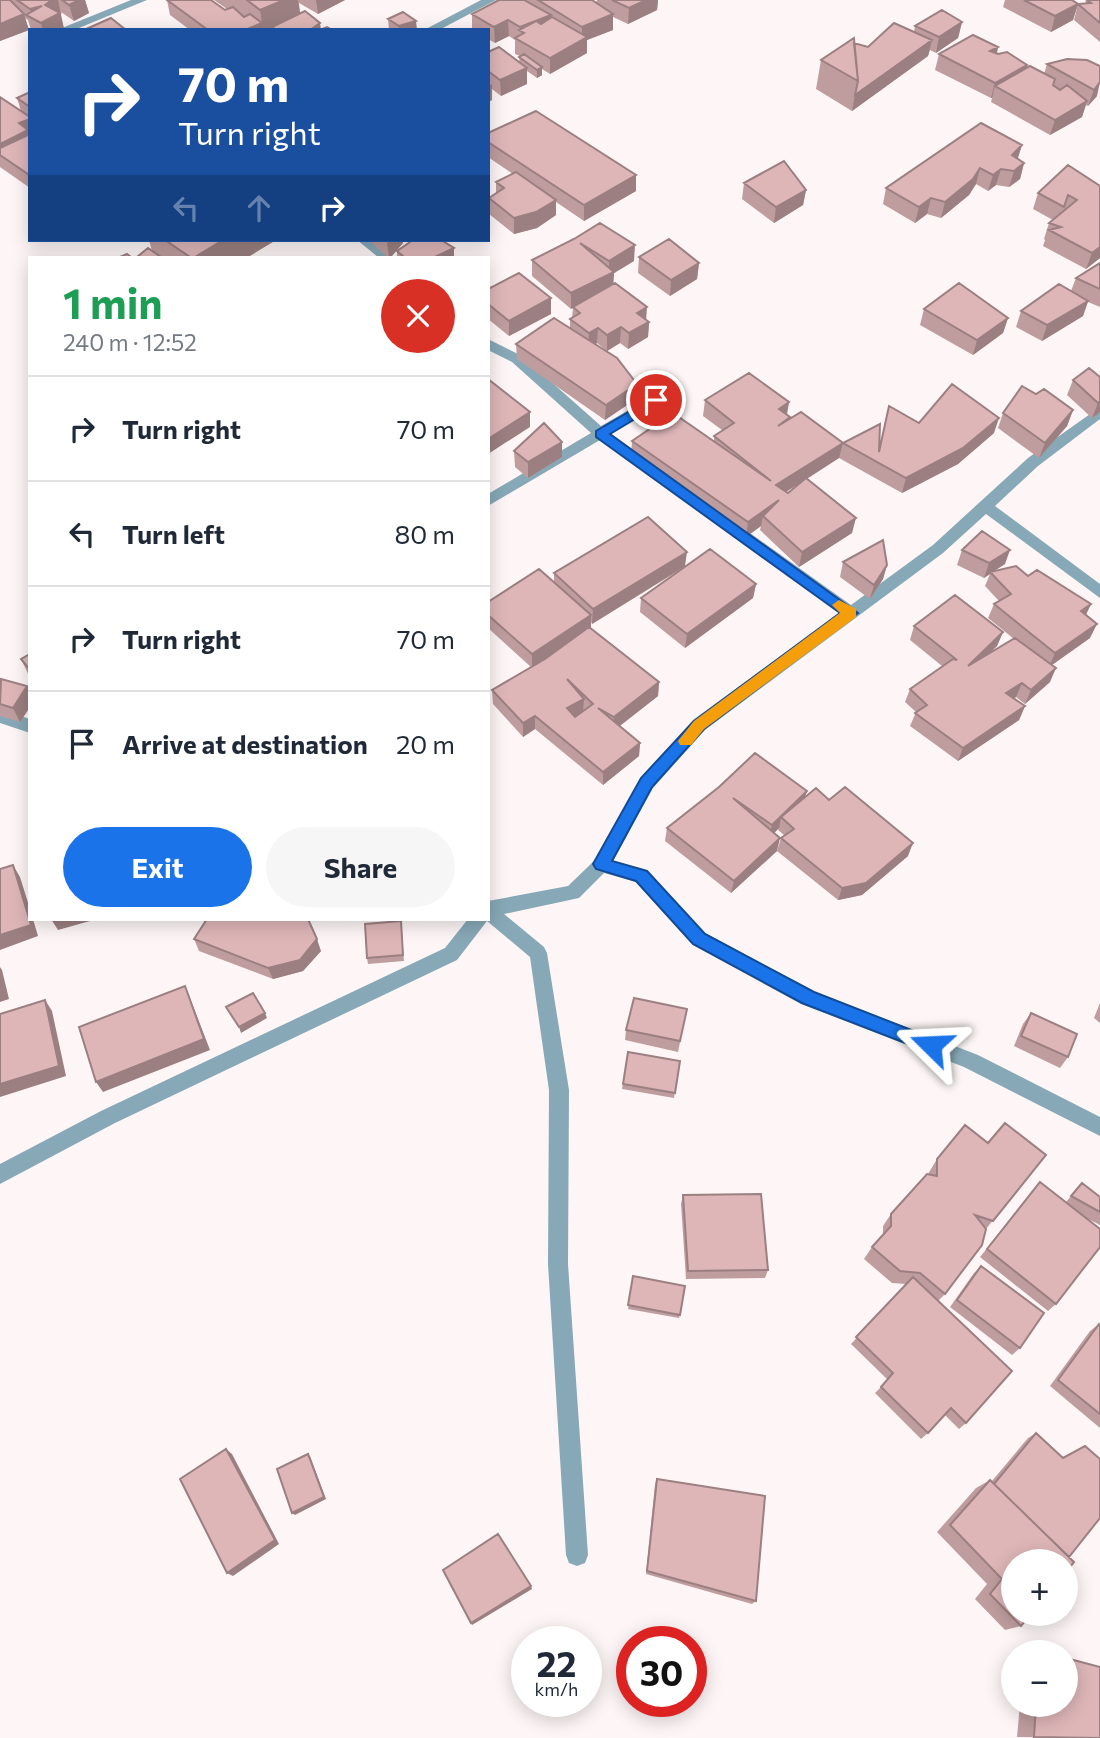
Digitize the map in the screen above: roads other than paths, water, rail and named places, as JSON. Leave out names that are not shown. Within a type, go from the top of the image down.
[{"type":"street","points":[[68,28],[141,0]]},
{"type":"street","points":[[434,28],[490,0]]},
{"type":"street","points":[[366,242],[385,256]]},
{"type":"street","points":[[490,345],[517,359],[601,434],[850,613]]},
{"type":"street","points":[[490,500],[656,400]]},
{"type":"street","points":[[490,910],[573,893],[601,864],[647,783],[699,725],[938,549],[1033,462],[1100,412]]},
{"type":"street","points":[[985,506],[1100,592]]},
{"type":"street","points":[[0,716],[28,725]]},
{"type":"street","points":[[601,864],[642,876],[699,939],[808,998],[971,1061],[1100,1127]]},
{"type":"street","points":[[490,912],[538,953],[559,1090],[558,1264],[577,1555]]},
{"type":"street","points":[[0,1174],[108,1117],[451,954],[477,921]]}]
